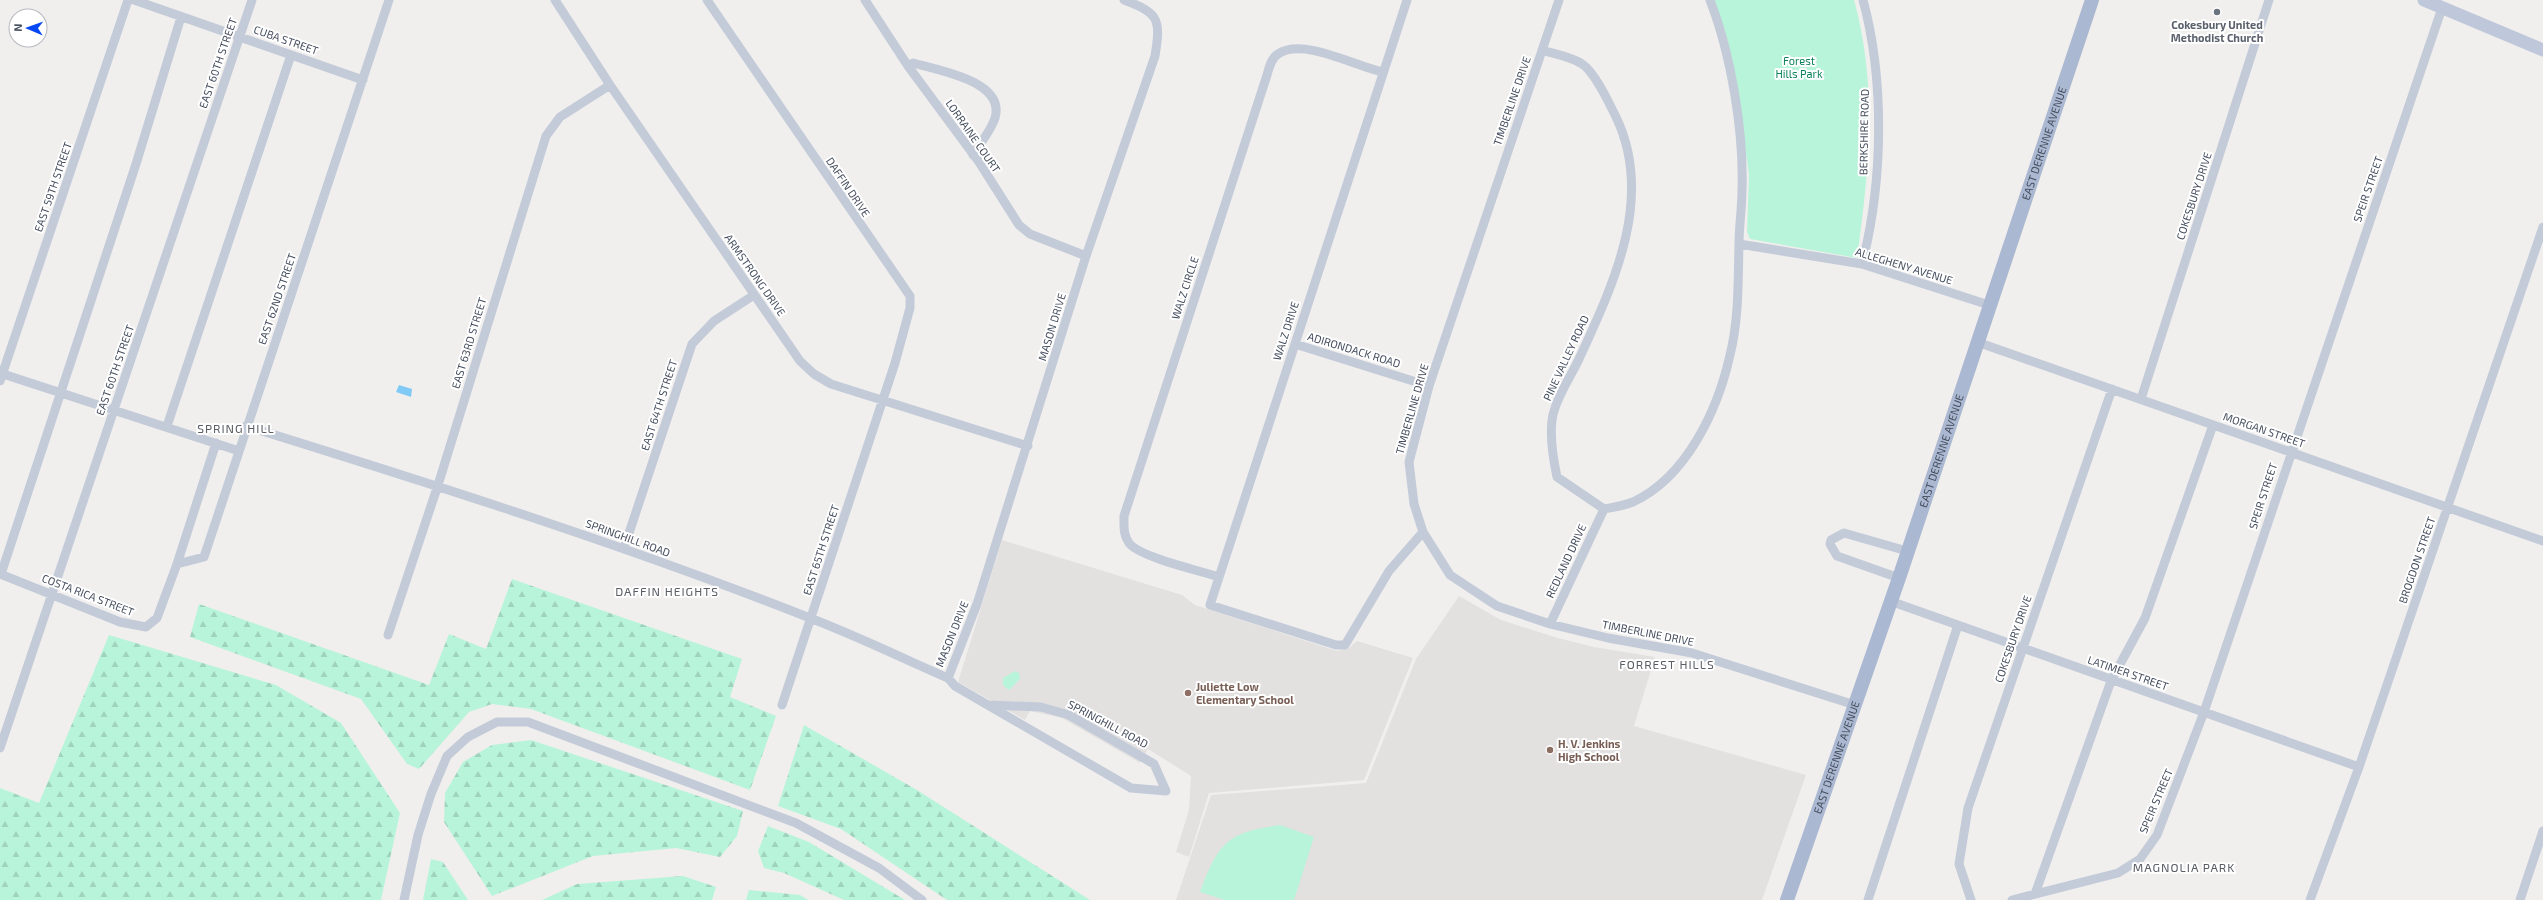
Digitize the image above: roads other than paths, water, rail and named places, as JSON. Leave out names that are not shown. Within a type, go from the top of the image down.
[{"type":"main road","name":"EAST DERENNE AVENUE","points":[[1786,900],[1899,578],[2092,0]]},
{"type":"main road","points":[[2424,0],[2543,50]]},
{"type":"street","name":"EAST 59TH STREET","points":[[1,376],[128,0]]},
{"type":"street","name":"CUBA STREET","points":[[134,0],[363,80]]},
{"type":"street","name":"EAST 60TH STREET","points":[[0,748],[252,0]]},
{"type":"street","name":"EAST 62ND STREET","points":[[177,564],[204,557],[246,426],[389,0]]},
{"type":"street","name":"ARMSTRONG DRIVE","points":[[554,0],[610,85],[800,361],[814,374],[831,384],[1028,446]]},
{"type":"street","name":"DAFFIN DRIVE","points":[[707,0],[910,296],[910,308],[882,401]]},
{"type":"street","name":"LORRAINE COURT","points":[[865,0],[908,66],[973,155],[1019,225],[1030,234],[1086,256]]},
{"type":"street","name":"MASON DRIVE","points":[[948,678],[977,604],[1028,446],[1086,256],[1155,56],[1159,30],[1156,17],[1146,8],[1124,0]]},
{"type":"street","name":"WALZ DRIVE","points":[[1408,0],[1383,72],[1210,605],[1336,645],[1345,645],[1355,630],[1370,600],[1389,571],[1423,532]]},
{"type":"street","name":"TIMBERLINE DRIVE","points":[[1559,0],[1429,386],[1409,462],[1414,504],[1423,532],[1450,575],[1497,606],[1550,624],[1608,638],[1692,653],[1855,705]]},
{"type":"street","points":[[1604,509],[1618,508],[1635,501],[1673,472],[1697,439],[1720,389],[1731,354],[1739,285],[1739,244],[1742,189],[1739,137],[1728,60],[1710,0]]},
{"type":"street","name":"BERKSHIRE ROAD","points":[[1862,264],[1874,202],[1877,129],[1877,85],[1869,22],[1863,0]]},
{"type":"street","name":"COKESBURY DRIVE","points":[[2141,399],[2270,0]]},
{"type":"street","name":"SPEIR STREET","points":[[2012,900],[2118,873],[2140,859],[2157,835],[2204,712],[2290,452],[2442,8]]},
{"type":"street","points":[[0,574],[59,392],[136,164],[181,17]]},
{"type":"street","name":"WALZ CIRCLE","points":[[1219,577],[1141,553],[1130,544],[1124,532],[1124,516],[1272,61],[1279,53],[1293,49],[1306,49],[1337,57],[1383,72]]},
{"type":"street","name":"PINE VALLEY ROAD","points":[[1542,50],[1582,64],[1603,91],[1621,127],[1632,191],[1626,242],[1604,305],[1554,412],[1552,453],[1558,477],[1604,509]]},
{"type":"street","points":[[167,426],[291,55]]},
{"type":"street","points":[[908,66],[913,64],[969,80],[981,84],[989,92],[993,99],[995,116],[973,155]]},
{"type":"street","name":"EAST 63RD STREET","points":[[388,635],[438,485],[546,136],[560,117],[610,85]]},
{"type":"street","name":"BROGDON STREET","points":[[2310,900],[2359,767],[2543,227]]},
{"type":"street","name":"ALLEGHENY AVENUE","points":[[1739,244],[1862,264],[1989,305]]},
{"type":"street","name":"EAST 64TH STREET","points":[[624,548],[692,344],[714,321],[754,295]]},
{"type":"street","name":"MORGAN STREET","points":[[1977,342],[2543,541]]},
{"type":"street","name":"ADIRONDACK ROAD","points":[[1295,344],[1429,386]]},
{"type":"street","points":[[1,376],[114,409],[239,451]]},
{"type":"street","name":"COKESBURY DRIVE","points":[[1971,900],[1959,864],[1968,808],[2112,389]]},
{"type":"street","name":"EAST 65TH STREET","points":[[782,705],[812,619],[882,401]]},
{"type":"street","points":[[2035,894],[2111,681],[2145,618],[2213,425]]},
{"type":"street","name":"SPRINGHILL ROAD","points":[[246,426],[438,485],[624,548],[812,619],[948,678],[955,686],[1131,788],[1166,791],[1154,764],[1069,715],[1041,707],[988,705]]},
{"type":"street","points":[[177,564],[216,443]]},
{"type":"street","name":"REDLAND DRIVE","points":[[1550,624],[1604,509]]},
{"type":"street","points":[[1899,578],[1837,556],[1830,544],[1832,540],[1844,533],[1907,551]]},
{"type":"street","name":"COSTA RICA STREET","points":[[0,574],[52,593],[120,622],[146,627],[157,618],[177,564]]},
{"type":"street","name":"LATIMER STREET","points":[[1890,601],[2111,681],[2359,767]]},
{"type":"street","points":[[1868,900],[1958,625]]},
{"type":"street","points":[[404,900],[418,835],[431,794],[447,756],[468,736],[497,722],[528,722],[796,823],[879,868],[922,900]]},
{"type":"street","points":[[2520,900],[2543,831]]},
{"type":"water","points":[[399,385],[412,389],[411,397],[396,392]]},
{"type":"place","name":"Cokesbury United Methodist Church","points":[[2217,12]]},
{"type":"place","name":"Juliette Low Elementary School","points":[[1188,693]]},
{"type":"place","name":"H. V. Jenkins High School","points":[[1550,750]]},
{"type":"district","name":"SPRING HILL","points":[[236,429]]},
{"type":"district","name":"DAFFIN HEIGHTS","points":[[667,592]]},
{"type":"district","name":"FORREST HILLS","points":[[1667,665]]},
{"type":"district","name":"MAGNOLIA PARK","points":[[2184,868]]},
{"type":"park label","name":"Forest Hills Park","points":[[1799,67]]}]
